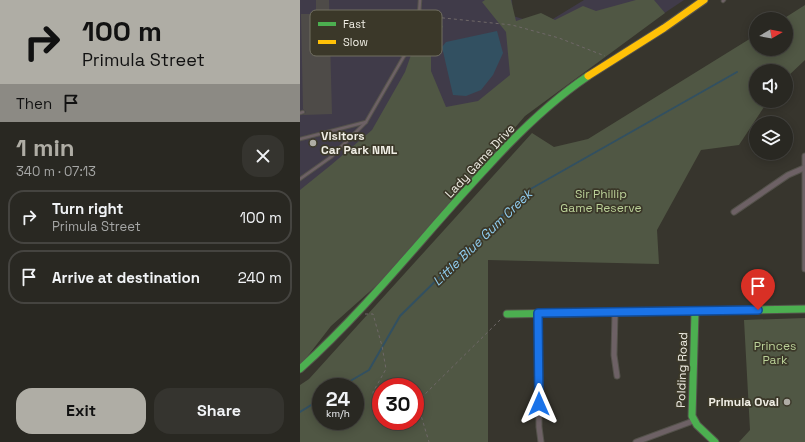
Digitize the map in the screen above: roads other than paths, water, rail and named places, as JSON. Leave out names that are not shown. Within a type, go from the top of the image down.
[{"type":"main road","name":"Lady Game Drive","points":[[300,369],[355,315],[512,140],[561,96],[704,0]]},
{"type":"main road","points":[[507,314],[805,309]]},
{"type":"main road","name":"Polding Road","points":[[695,312],[691,409],[693,421],[715,442]]},
{"type":"street","points":[[805,156],[805,269]]},
{"type":"street","points":[[734,212],[788,175],[804,168]]},
{"type":"street","points":[[615,312],[614,355],[616,376]]},
{"type":"street","points":[[538,313],[539,427],[541,442]]},
{"type":"street","points":[[636,442],[693,421]]},
{"type":"lane","points":[[419,10],[420,0]]},
{"type":"lane","points":[[300,179],[331,157],[366,122],[404,56]]},
{"type":"lane","points":[[300,139],[366,122]]},
{"type":"water","points":[[497,31],[503,53],[493,75],[481,90],[466,96],[453,95],[442,47],[446,42]]},
{"type":"waterway","name":"Little Blue Gum Creek","points":[[355,378],[369,370],[400,316],[527,191],[737,72]]},
{"type":"waterway","name":"Little Blue Gum Creek","points":[[300,412],[312,405]]},
{"type":"place","name":"Visitors Car Park NML","points":[[313,143]]},
{"type":"place","name":"Primula Oval","points":[[787,402]]},
{"type":"park label","name":"Sir Phillip Game Reserve","points":[[601,201]]},
{"type":"park label","name":"Princes Park","points":[[775,353]]}]
